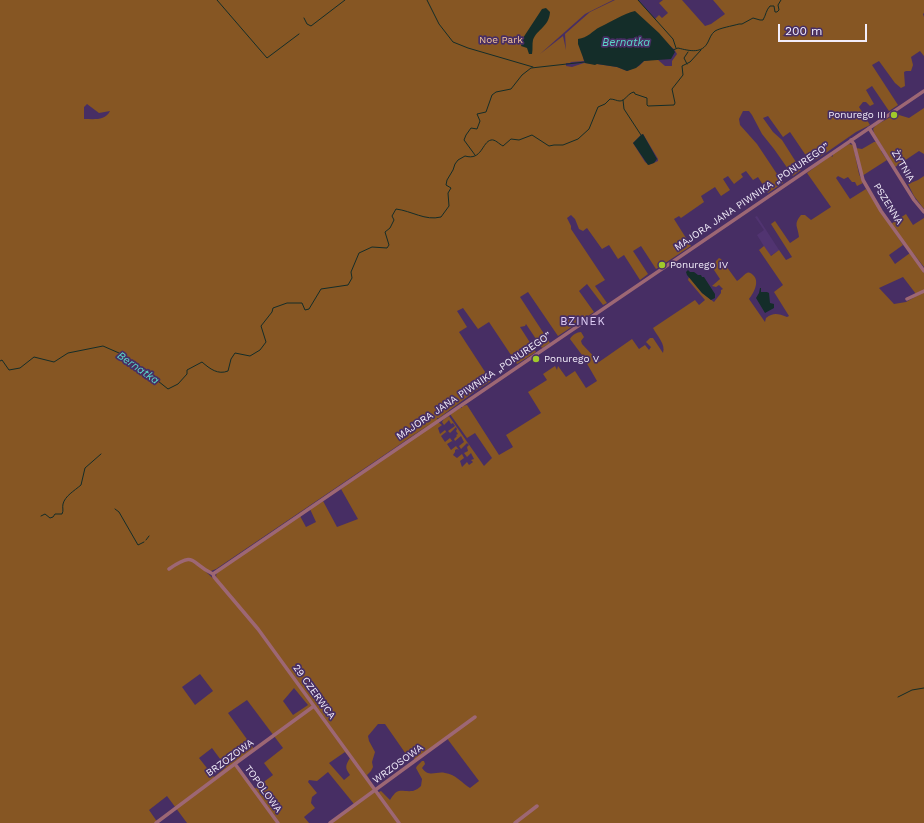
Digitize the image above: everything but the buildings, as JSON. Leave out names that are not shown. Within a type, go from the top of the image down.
[{"type":"street","name":"MAJORA JANA PIWNIKA „PONUREGO”","points":[[213,574],[924,91]]},
{"type":"street","name":"ŻYTNIA","points":[[869,128],[914,200],[924,212]]},
{"type":"street","name":"PSZENNA","points":[[851,140],[854,144],[863,180],[881,210],[924,271]]},
{"type":"street","points":[[907,298],[924,291]]},
{"type":"street","name":"29 CZERWCA","points":[[169,570],[182,561],[189,559],[213,574],[258,629],[399,823]]},
{"type":"street","name":"BRZOZOWA","points":[[156,823],[314,706]]},
{"type":"street","name":"WRZOSOWA","points":[[330,823],[475,717]]},
{"type":"street","name":"TOPOLOWA","points":[[235,764],[278,823]]},
{"type":"street","points":[[514,823],[537,806]]},
{"type":"shaded area","points":[[757,216],[779,250],[770,256],[757,235],[764,230],[755,217]]},
{"type":"green space","name":"Noe Park","points":[[0,0],[613,0],[585,14],[540,54],[563,36],[566,50],[565,34],[590,12],[615,0],[638,0],[655,19],[659,15],[662,18],[668,13],[659,3],[663,0],[682,0],[705,26],[711,24],[725,14],[713,0],[924,0],[924,56],[920,51],[911,57],[913,65],[911,71],[904,72],[905,86],[901,88],[895,83],[879,61],[872,65],[898,105],[889,111],[872,86],[866,90],[874,104],[870,106],[866,102],[863,102],[859,107],[870,125],[856,132],[817,159],[812,160],[811,163],[790,132],[783,137],[768,116],[763,118],[773,132],[782,140],[801,170],[793,176],[762,134],[749,111],[743,111],[739,119],[740,125],[757,144],[783,183],[768,193],[758,177],[753,180],[746,171],[741,174],[743,177],[734,184],[728,176],[723,179],[730,190],[721,196],[715,187],[701,196],[704,202],[681,218],[679,216],[674,219],[691,246],[656,269],[641,246],[633,251],[648,274],[640,280],[624,255],[618,259],[609,245],[602,249],[587,228],[583,231],[579,229],[575,219],[571,215],[567,218],[571,229],[605,280],[595,286],[607,303],[603,305],[587,284],[579,291],[594,312],[558,336],[528,292],[520,297],[550,343],[542,348],[526,324],[525,326],[520,327],[536,352],[517,364],[489,322],[478,329],[463,308],[457,311],[467,327],[459,332],[491,381],[475,391],[473,390],[474,392],[437,418],[438,422],[442,425],[438,428],[440,434],[445,430],[447,433],[446,432],[441,436],[445,442],[450,438],[453,442],[452,441],[447,444],[451,450],[456,446],[459,450],[455,450],[453,455],[457,458],[462,454],[464,458],[460,461],[462,467],[467,462],[469,465],[473,462],[471,460],[474,459],[471,453],[467,457],[464,453],[468,451],[467,447],[469,445],[467,443],[461,449],[459,446],[464,442],[461,436],[455,441],[454,439],[458,434],[456,427],[450,433],[448,431],[455,426],[453,423],[451,424],[449,420],[444,425],[442,422],[449,416],[484,466],[492,458],[475,433],[467,438],[450,414],[462,408],[462,406],[467,405],[499,455],[513,447],[506,435],[541,413],[528,392],[547,380],[543,374],[555,366],[557,370],[558,366],[566,377],[575,371],[586,388],[597,381],[582,355],[570,339],[572,336],[581,332],[584,337],[581,341],[582,344],[599,362],[632,339],[639,349],[645,345],[649,350],[651,347],[646,342],[650,338],[653,338],[663,353],[664,350],[662,343],[653,328],[695,300],[699,305],[705,300],[688,280],[689,277],[702,293],[714,302],[723,289],[719,285],[716,287],[712,286],[720,279],[714,270],[716,261],[719,258],[737,281],[748,273],[752,274],[755,278],[756,287],[749,299],[765,322],[766,318],[774,314],[787,317],[789,316],[774,292],[783,285],[759,250],[764,246],[771,256],[779,250],[786,260],[792,257],[771,224],[775,221],[790,243],[799,237],[797,221],[801,215],[805,215],[811,220],[831,207],[807,173],[831,155],[832,157],[832,154],[849,144],[853,145],[859,174],[863,183],[857,186],[855,182],[852,182],[848,177],[844,179],[838,176],[836,178],[850,199],[866,189],[903,245],[889,255],[895,264],[910,253],[924,273],[924,290],[916,294],[903,277],[879,288],[894,304],[906,302],[924,292],[924,823],[329,823],[354,804],[328,772],[317,781],[309,780],[308,782],[317,793],[312,797],[311,803],[315,808],[304,817],[309,823],[187,823],[167,796],[149,810],[158,823],[0,823]],"holes":[[[648,24],[674,49],[677,54],[672,61],[672,66],[665,66],[657,59],[644,61],[639,66],[627,71],[617,67],[597,64],[584,63],[572,67],[566,66],[566,63],[584,61],[583,57],[602,27],[605,25]],[[87,104],[99,113],[110,111],[102,118],[84,119],[84,107]],[[643,134],[658,161],[649,165],[645,162],[633,143]],[[430,424],[341,489],[358,519],[337,527],[323,501],[310,509],[316,522],[306,527],[300,516],[217,572],[216,576],[219,584],[205,571],[216,569]],[[200,674],[213,691],[195,705],[182,687]],[[294,688],[308,705],[293,715],[283,701]],[[247,700],[283,748],[264,763],[273,775],[253,790],[234,764],[254,749],[228,713]],[[378,724],[385,724],[408,757],[411,755],[415,760],[446,737],[479,781],[470,788],[449,774],[427,773],[422,768],[425,764],[424,761],[422,761],[416,768],[422,779],[421,786],[413,791],[397,792],[390,800],[381,791],[377,793],[367,775],[373,767],[372,762],[375,752],[368,736]],[[212,748],[226,767],[214,777],[199,758]],[[345,752],[350,758],[346,767],[350,775],[344,780],[329,763]]]},
{"type":"green space","points":[[924,108],[924,154],[919,151],[895,167],[873,129],[876,125],[898,113],[899,115],[909,118]]},
{"type":"green space","points":[[876,142],[882,150],[881,151],[887,160],[862,176],[856,148],[862,149]]},
{"type":"green space","points":[[924,176],[924,209],[914,196],[908,184]]},
{"type":"green space","points":[[906,214],[913,225],[924,218],[924,267],[891,224]]},
{"type":"water","points":[[546,8],[550,12],[549,17],[545,25],[535,36],[533,40],[532,54],[529,54],[527,48],[521,46],[523,38],[542,9]]},
{"type":"water","name":"Bernatka","points":[[635,11],[659,33],[673,49],[675,52],[671,59],[644,61],[636,68],[627,71],[617,67],[585,63],[578,44],[578,39],[585,37],[600,27]]},
{"type":"water","points":[[643,134],[657,159],[654,163],[648,165],[633,143]]},
{"type":"water","points":[[688,270],[704,277],[715,294],[715,298],[711,300],[702,293],[687,275],[686,272]]},
{"type":"water","points":[[760,288],[761,292],[769,293],[770,303],[774,304],[774,308],[765,313],[756,298]]},
{"type":"waterway","points":[[217,0],[267,58],[299,34]]},
{"type":"waterway","points":[[304,18],[307,24],[311,26],[345,0]]},
{"type":"waterway","points":[[427,0],[439,24],[453,42],[468,48],[533,67]]},
{"type":"waterway","points":[[638,0],[673,39],[676,48]]},
{"type":"waterway","name":"Bernatka","points":[[673,50],[678,48],[695,51],[699,50],[705,46],[715,31],[742,24],[753,18],[763,20],[770,6],[774,6],[775,12],[777,12],[779,10],[778,5],[781,0]]},
{"type":"waterway","name":"Bernatka","points":[[0,361],[2,360],[9,370],[20,368],[34,357],[54,362],[68,353],[103,346],[119,353],[138,365],[168,389],[178,384],[187,374],[187,370],[202,362],[217,372],[228,371],[231,359],[235,353],[250,356],[260,350],[266,342],[261,326],[272,312],[273,308],[287,303],[302,303],[305,310],[309,309],[321,289],[348,285],[352,278],[351,272],[359,253],[372,247],[387,248],[389,245],[385,232],[390,228],[394,220],[392,216],[396,209],[429,218],[441,217],[449,206],[448,193],[451,188],[446,185],[447,180],[458,160],[465,156],[475,156],[481,151],[488,141],[491,140],[496,141],[503,146],[511,139],[519,140],[532,135],[549,146],[563,145],[578,139],[589,129],[598,107],[605,104],[610,99],[622,101],[634,92],[635,94],[647,98],[648,106],[674,105],[675,103],[672,89],[683,75],[682,66],[690,62],[701,50]]},
{"type":"waterway","points":[[687,64],[684,58],[688,52]]},
{"type":"waterway","points":[[475,155],[464,140],[471,128],[477,129],[480,121],[477,114],[486,112],[492,95],[496,92],[511,89],[522,75],[531,68],[585,62]]},
{"type":"waterway","points":[[623,100],[624,109],[641,135]]},
{"type":"waterway","points":[[41,516],[45,514],[50,518],[55,514],[62,514],[63,504],[66,498],[81,485],[85,468],[101,454]]},
{"type":"waterway","points":[[115,509],[119,512],[138,545],[144,542]]},
{"type":"waterway","points":[[146,540],[149,536]]},
{"type":"waterway","points":[[898,697],[912,690],[924,688]]},
{"type":"place","name":"Ponurego III","points":[[894,115]]},
{"type":"place","name":"Ponurego IV","points":[[662,265]]},
{"type":"place","name":"Ponurego V","points":[[536,359]]},
{"type":"district","name":"BZINEK","points":[[583,322]]}]
